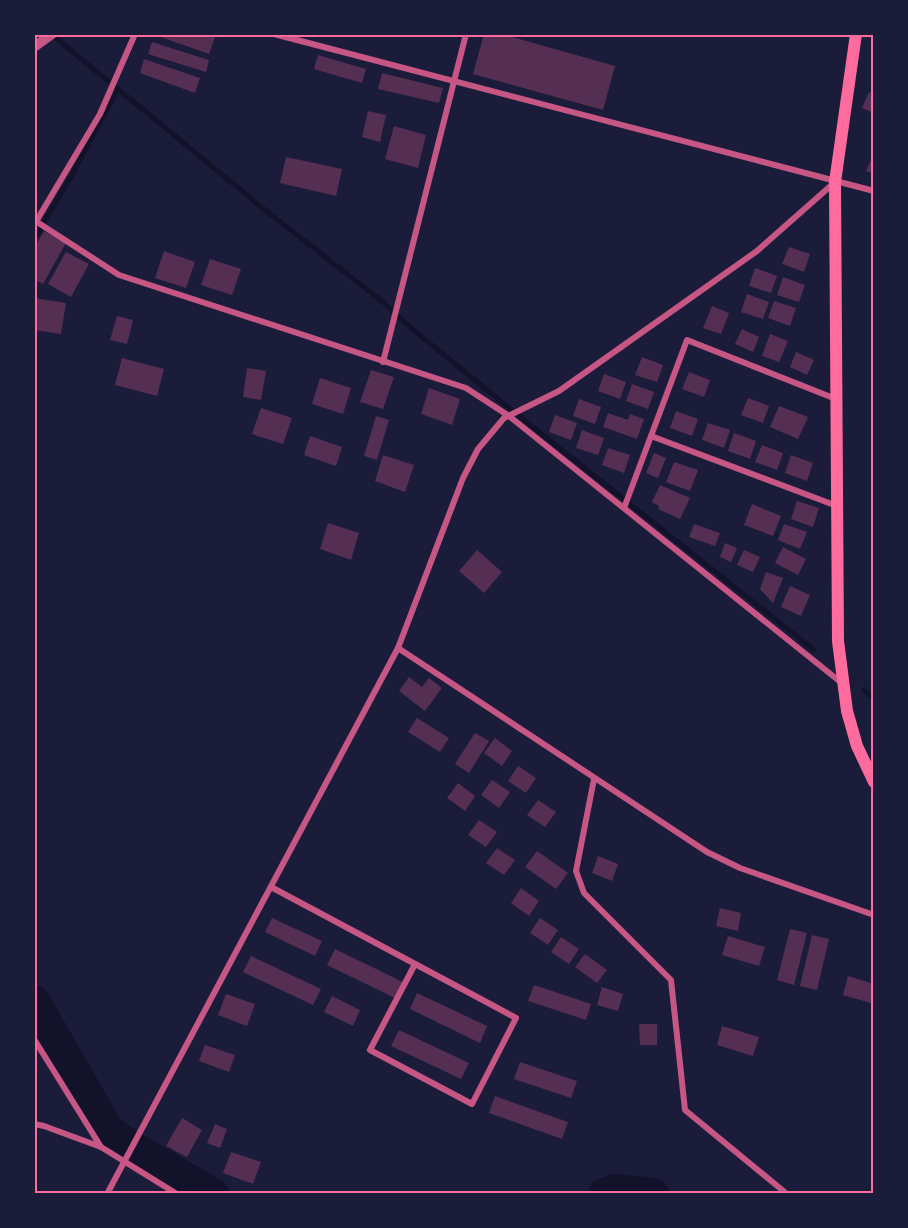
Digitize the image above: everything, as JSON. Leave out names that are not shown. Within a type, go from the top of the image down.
[{"type":"main road","points":[[856,34],[835,182],[838,641],[847,711],[857,746],[873,782]]},
{"type":"street","points":[[135,34],[100,114],[36,223],[119,274],[466,388],[509,416],[843,684]]},
{"type":"street","points":[[274,34],[873,191]]},
{"type":"street","points":[[383,362],[466,34]]},
{"type":"street","points":[[107,1194],[398,648],[463,478],[478,449],[504,418],[559,391],[757,251],[835,182]]},
{"type":"street","points":[[624,508],[687,340],[836,399]]},
{"type":"street","points":[[651,436],[837,506]]},
{"type":"street","points":[[398,648],[707,852],[740,868],[873,915]]},
{"type":"street","points":[[594,779],[576,871],[584,893],[671,980],[685,1110],[787,1194]]},
{"type":"street","points":[[271,887],[516,1018],[472,1104],[370,1050],[415,964]]},
{"type":"street","points":[[34,1039],[101,1148]]},
{"type":"street","points":[[34,1124],[101,1148],[177,1194]]},
{"type":"building","points":[[152,34],[216,34],[209,54]]},
{"type":"building","points":[[484,34],[502,34],[615,66],[603,110],[473,74]]},
{"type":"building","points":[[152,42],[209,60],[206,72],[148,54]]},
{"type":"building","points":[[318,55],[366,69],[362,83],[314,69]]},
{"type":"building","points":[[144,59],[200,78],[195,93],[140,73]]},
{"type":"building","points":[[382,73],[443,88],[439,103],[378,89]]},
{"type":"building","points":[[869,92],[874,94],[874,113],[862,108]]},
{"type":"building","points":[[368,111],[386,115],[380,142],[362,137]]},
{"type":"building","points":[[394,126],[426,135],[418,168],[385,159]]},
{"type":"building","points":[[874,153],[874,173],[866,171]]},
{"type":"building","points":[[286,157],[342,169],[336,196],[280,183]]},
{"type":"building","points":[[44,231],[66,243],[43,284],[34,279],[34,248]]},
{"type":"building","points":[[789,247],[810,254],[804,272],[782,264]]},
{"type":"building","points":[[164,251],[195,262],[186,288],[155,278]]},
{"type":"building","points":[[66,252],[89,264],[71,297],[48,284]]},
{"type":"building","points":[[210,259],[241,269],[232,295],[201,285]]},
{"type":"building","points":[[755,268],[777,276],[771,293],[749,286]]},
{"type":"building","points":[[783,277],[805,285],[799,302],[777,295]]},
{"type":"building","points":[[747,294],[769,302],[763,319],[741,312]]},
{"type":"building","points":[[34,298],[66,303],[61,334],[34,330]]},
{"type":"building","points":[[774,301],[796,308],[790,326],[768,318]]},
{"type":"building","points":[[712,306],[729,313],[721,334],[703,328]]},
{"type":"building","points":[[117,316],[133,320],[127,344],[110,340]]},
{"type":"building","points":[[742,329],[759,337],[753,352],[735,344]]},
{"type":"building","points":[[770,334],[788,341],[779,362],[762,356]]},
{"type":"building","points":[[796,352],[814,360],[807,375],[790,367]]},
{"type":"building","points":[[642,357],[663,365],[657,382],[635,375]]},
{"type":"building","points":[[122,358],[164,369],[157,396],[115,385]]},
{"type":"building","points":[[247,368],[266,371],[261,400],[243,397]]},
{"type":"building","points":[[371,370],[394,377],[383,409],[360,402]]},
{"type":"building","points":[[689,372],[710,380],[704,397],[682,389]]},
{"type":"building","points":[[604,374],[626,382],[620,399],[598,391]]},
{"type":"building","points":[[320,378],[351,388],[343,414],[312,404]]},
{"type":"building","points":[[632,384],[654,392],[648,409],[626,401]]},
{"type":"building","points":[[429,388],[460,399],[452,425],[421,414]]},
{"type":"building","points":[[748,398],[769,406],[763,423],[741,415]]},
{"type":"building","points":[[579,399],[601,407],[595,424],[573,416]]},
{"type":"building","points":[[779,406],[808,417],[798,439],[770,427]]},
{"type":"building","points":[[261,408],[292,418],[283,444],[252,434]]},
{"type":"building","points":[[676,411],[698,419],[692,436],[670,428]]},
{"type":"building","points":[[608,413],[628,420],[630,414],[644,419],[637,439],[603,427]]},
{"type":"building","points":[[555,415],[577,423],[571,440],[549,432]]},
{"type":"building","points":[[376,416],[389,420],[377,460],[364,456]]},
{"type":"building","points":[[708,423],[730,430],[724,448],[702,440]]},
{"type":"building","points":[[582,430],[604,438],[598,455],[576,448]]},
{"type":"building","points":[[734,433],[756,441],[750,459],[728,451]]},
{"type":"building","points":[[310,436],[342,447],[336,466],[304,455]]},
{"type":"building","points":[[762,445],[783,453],[777,470],[755,462]]},
{"type":"building","points":[[608,448],[630,455],[624,473],[602,465]]},
{"type":"building","points":[[654,453],[666,458],[658,478],[646,473]]},
{"type":"building","points":[[383,455],[414,465],[405,492],[375,481]]},
{"type":"building","points":[[791,455],[813,463],[807,481],[785,473]]},
{"type":"building","points":[[674,462],[698,470],[690,491],[666,482]]},
{"type":"building","points":[[660,485],[690,498],[680,519],[658,509],[659,506],[652,502]]},
{"type":"building","points":[[797,501],[819,508],[813,527],[791,519]]},
{"type":"building","points":[[752,504],[781,516],[773,536],[744,525]]},
{"type":"building","points":[[328,523],[359,533],[351,560],[320,549]]},
{"type":"building","points":[[694,524],[720,533],[715,546],[689,537]]},
{"type":"building","points":[[784,524],[807,532],[800,549],[778,540]]},
{"type":"building","points":[[725,543],[737,548],[731,562],[720,557]]},
{"type":"building","points":[[783,547],[806,559],[798,575],[775,563]]},
{"type":"building","points":[[477,550],[502,572],[484,593],[459,571]]},
{"type":"building","points":[[744,550],[760,557],[753,572],[737,565]]},
{"type":"building","points":[[766,572],[783,578],[773,603],[760,589]]},
{"type":"building","points":[[790,586],[810,595],[801,616],[781,607]]},
{"type":"building","points":[[409,677],[422,687],[429,678],[442,688],[425,711],[399,691]]},
{"type":"building","points":[[417,718],[449,738],[440,752],[408,732]]},
{"type":"building","points":[[475,733],[489,741],[469,773],[455,764]]},
{"type":"building","points":[[495,738],[512,751],[502,766],[484,753]]},
{"type":"building","points":[[518,766],[536,778],[526,793],[508,781]]},
{"type":"building","points":[[492,780],[510,792],[499,808],[481,795]]},
{"type":"building","points":[[458,783],[475,796],[465,811],[447,798]]},
{"type":"building","points":[[538,800],[556,812],[545,827],[527,815]]},
{"type":"building","points":[[479,820],[497,832],[486,847],[468,835]]},
{"type":"building","points":[[497,848],[515,860],[504,875],[486,863]]},
{"type":"building","points":[[537,851],[568,873],[556,889],[525,867]]},
{"type":"building","points":[[598,856],[618,864],[612,881],[592,873]]},
{"type":"building","points":[[521,888],[539,901],[529,916],[511,903]]},
{"type":"building","points":[[720,908],[741,913],[738,931],[716,926]]},
{"type":"building","points":[[272,918],[322,941],[315,956],[265,932]]},
{"type":"building","points":[[540,918],[558,930],[548,945],[530,933]]},
{"type":"building","points":[[790,929],[807,933],[794,985],[777,980]]},
{"type":"building","points":[[812,935],[829,939],[817,990],[800,986]]},
{"type":"building","points":[[728,936],[765,947],[759,966],[722,955]]},
{"type":"building","points":[[561,937],[579,949],[569,964],[551,952]]},
{"type":"building","points":[[335,949],[405,983],[397,999],[327,965]]},
{"type":"building","points":[[585,954],[607,970],[597,983],[575,967]]},
{"type":"building","points":[[251,956],[321,989],[313,1005],[243,972]]},
{"type":"building","points":[[848,976],[874,984],[874,1004],[843,995]]},
{"type":"building","points":[[534,985],[591,1004],[586,1020],[528,1001]]},
{"type":"building","points":[[602,987],[623,994],[618,1011],[597,1005]]},
{"type":"building","points":[[417,993],[487,1026],[480,1043],[410,1009]]},
{"type":"building","points":[[226,994],[255,1004],[247,1026],[218,1015]]},
{"type":"building","points":[[332,996],[360,1010],[353,1026],[324,1012]]},
{"type":"building","points":[[639,1024],[657,1024],[657,1045],[640,1045]]},
{"type":"building","points":[[722,1026],[759,1037],[753,1056],[717,1045]]},
{"type":"building","points":[[399,1030],[469,1063],[461,1079],[391,1046]]},
{"type":"building","points":[[205,1045],[235,1055],[229,1072],[199,1061]]},
{"type":"building","points":[[520,1062],[577,1081],[571,1098],[514,1079]]},
{"type":"building","points":[[495,1096],[568,1122],[562,1139],[489,1113]]},
{"type":"building","points":[[182,1118],[202,1130],[187,1157],[166,1146]]},
{"type":"building","points":[[215,1124],[227,1129],[220,1148],[207,1143]]},
{"type":"building","points":[[231,1152],[261,1162],[253,1184],[223,1173]]},
{"type":"waterway","points":[[51,34],[265,210],[383,302],[405,323],[514,412],[814,650]]},
{"type":"waterway","points":[[34,239],[72,175],[118,89]]},
{"type":"waterway","points":[[864,690],[874,699]]},
{"type":"waterway","points":[[34,1001],[107,1128],[124,1142],[213,1194]]},
{"type":"waterway","points":[[604,1194],[616,1190],[653,1194]]}]
